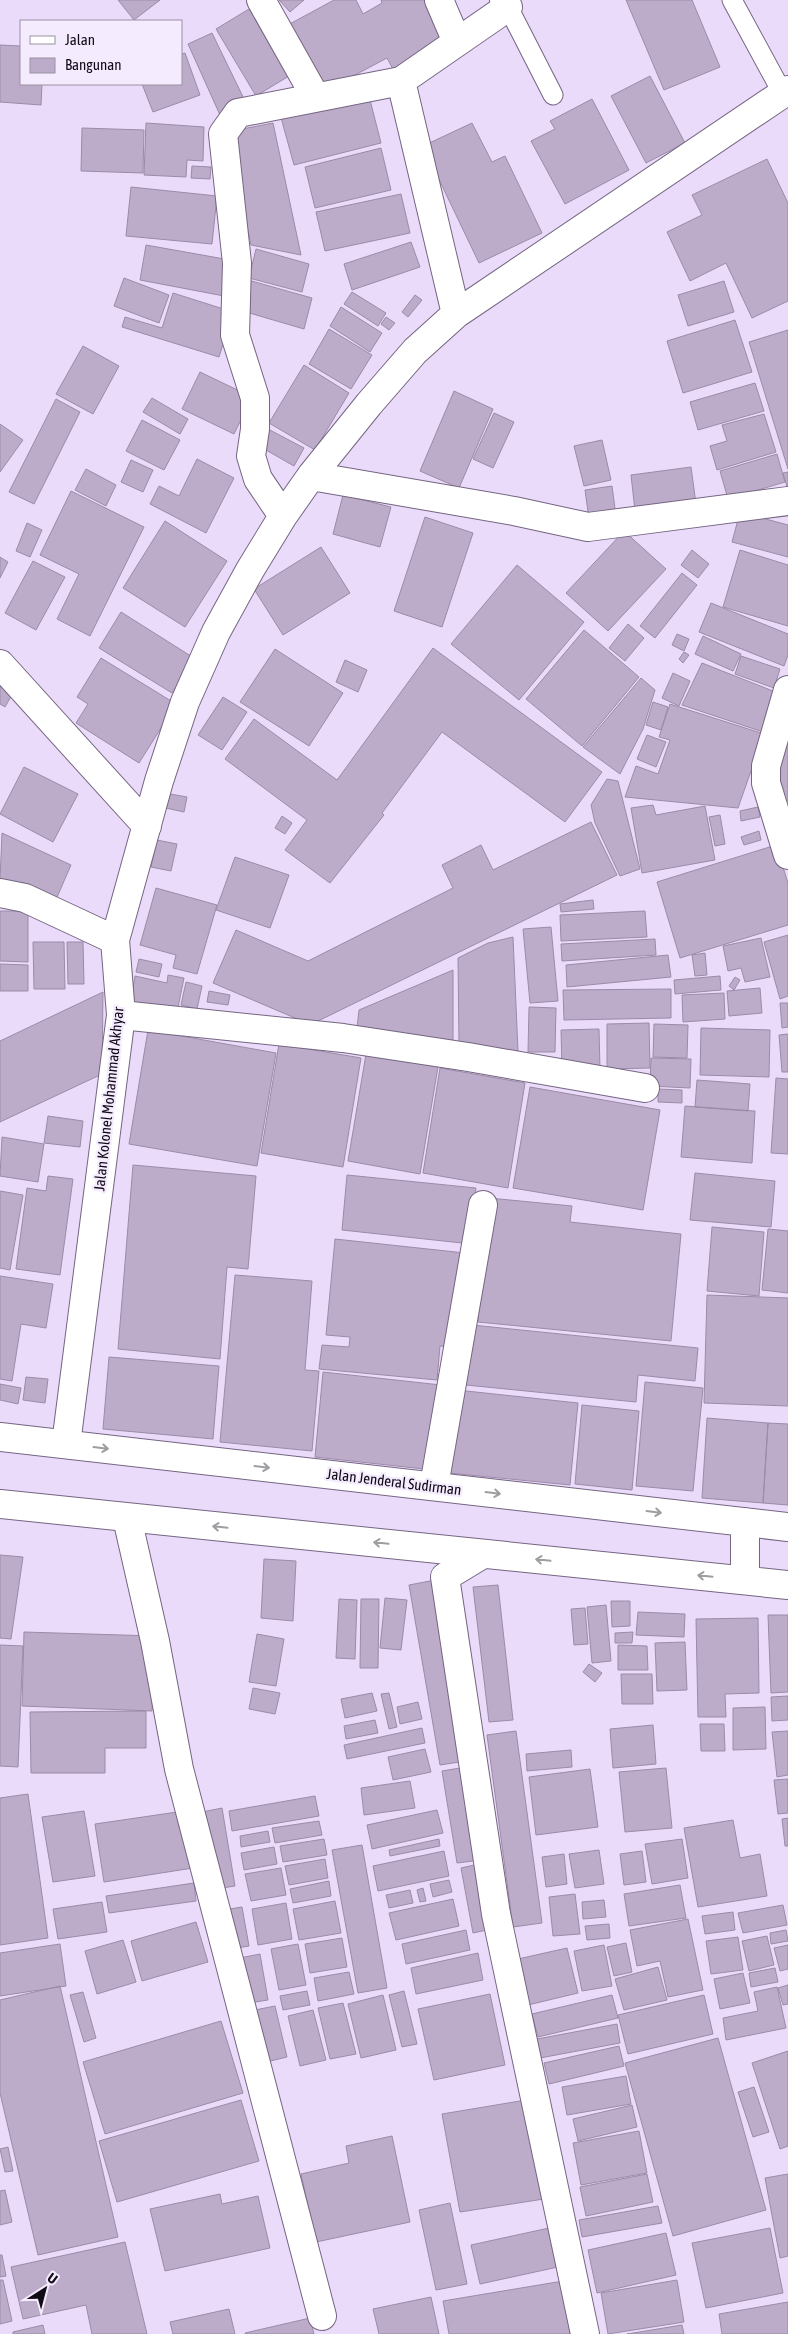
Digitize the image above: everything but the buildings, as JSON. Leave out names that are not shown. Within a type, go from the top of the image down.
[{"type":"street","points":[[261,0],[315,96]]},
{"type":"street","points":[[439,0],[457,42]]},
{"type":"street","points":[[283,516],[258,479],[251,456],[255,429],[255,398],[234,335],[237,263],[223,134],[238,113],[315,96],[401,81],[457,42],[506,4]]},
{"type":"street","points":[[401,81],[456,314]]},
{"type":"street","name":"Jalan Kolonel Mohammad Akhyar","points":[[66,1444],[121,1015],[115,940],[159,781],[185,702],[220,625],[250,570],[283,516],[311,476],[415,351],[456,314],[786,98]]},
{"type":"street","points":[[311,476],[410,495],[514,511],[588,527],[788,501]]},
{"type":"street","points":[[0,664],[72,742],[113,791],[148,826]]},
{"type":"street","points":[[788,690],[766,766],[766,783],[788,855]]},
{"type":"street","points":[[0,893],[24,898],[115,940]]},
{"type":"street","points":[[121,1015],[343,1038],[468,1057],[645,1088]]},
{"type":"street","points":[[434,1486],[483,1204]]},
{"type":"street","name":"Jalan Jenderal Sudirman","points":[[0,1436],[788,1527]]},
{"type":"street","points":[[0,1504],[788,1585]]},
{"type":"street","points":[[127,1518],[155,1641],[179,1769],[322,2316]]},
{"type":"street","points":[[745,1522],[745,1580]]},
{"type":"street","points":[[483,1554],[445,1577],[496,1914],[585,2334]]},
{"type":"lane","points":[[732,0],[786,98]]},
{"type":"lane","points":[[506,4],[553,95]]}]
